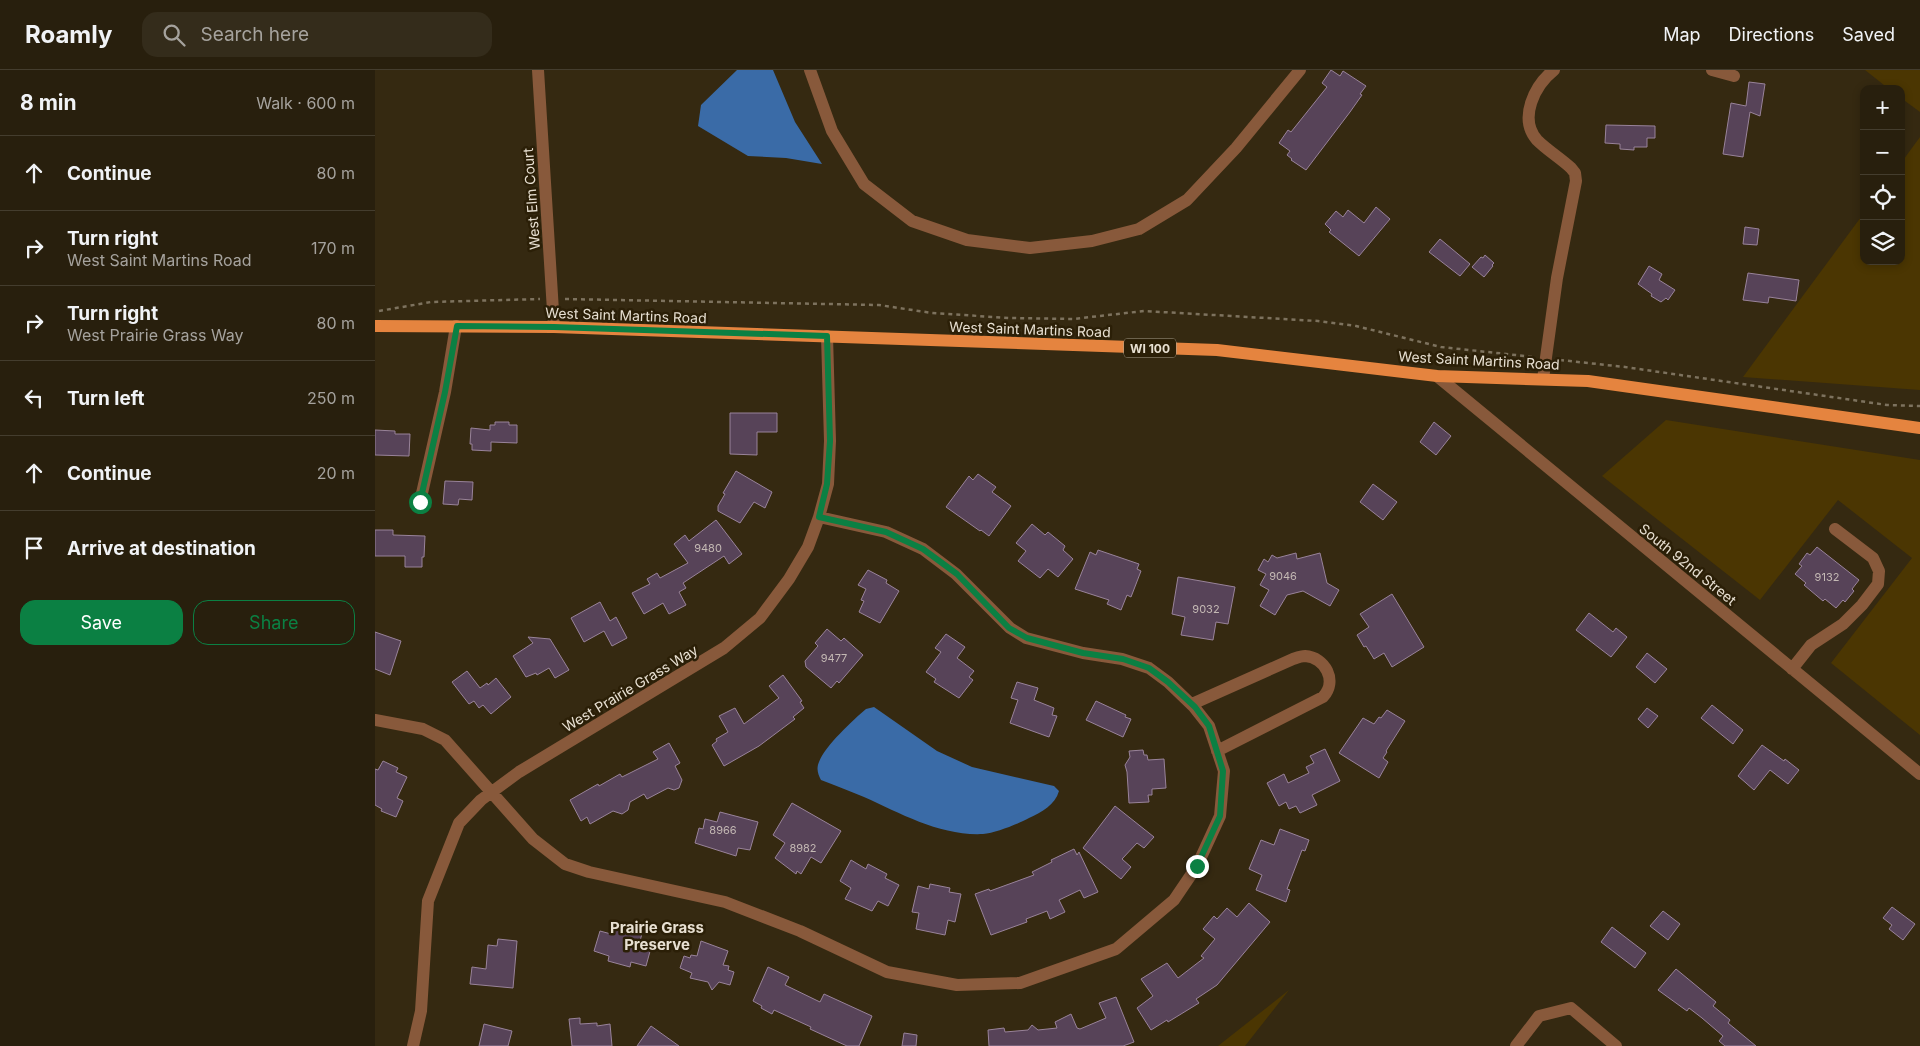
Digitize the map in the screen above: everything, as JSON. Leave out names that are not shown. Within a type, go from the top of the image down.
[{"type":"main road","name":"West Saint Martins Road","points":[[375,326],[554,327],[1217,350],[1437,376],[1588,381],[1920,428]]},
{"type":"street","name":"West Elm Court","points":[[538,70],[554,327]]},
{"type":"street","points":[[810,70],[832,131],[864,184],[912,221],[967,240],[1030,248],[1092,241],[1139,229],[1187,200],[1236,148],[1300,70]]},
{"type":"street","points":[[1543,379],[1557,278],[1576,180],[1575,173],[1571,168],[1536,138],[1529,123],[1531,104],[1536,90],[1554,70]]},
{"type":"street","points":[[1712,70],[1734,76]]},
{"type":"street","points":[[420,502],[445,392],[457,326]]},
{"type":"street","name":"West Prairie Grass Way","points":[[413,1046],[421,1011],[428,901],[459,823],[481,800],[519,772],[724,648],[760,618],[789,579],[809,547],[827,484],[830,441],[827,336]]},
{"type":"street","name":"South 92nd Street","points":[[1437,376],[1920,774]]},
{"type":"street","points":[[375,720],[423,729],[445,740],[533,839],[565,864],[589,872],[725,902],[800,931],[887,972],[957,985],[1020,983],[1116,949],[1174,900],[1197,866],[1220,816],[1223,771],[1209,726],[1192,704],[1149,668],[1123,659],[1083,653],[1027,638],[1009,628],[957,574],[923,549],[886,532],[819,517]]},
{"type":"street","points":[[1793,669],[1811,645],[1843,624],[1862,605],[1878,584],[1879,571],[1873,558],[1835,529]]},
{"type":"street","points":[[1192,704],[1293,658],[1304,656],[1313,659],[1327,670],[1331,678],[1331,684],[1323,697],[1217,751]]},
{"type":"street","points":[[1516,1046],[1539,1016],[1571,1008],[1616,1046]]},
{"type":"path","points":[[375,312],[452,300],[474,301],[524,298],[879,305],[932,313],[1009,318],[1073,319],[1144,311],[1318,321],[1357,326],[1441,347],[1625,367],[1887,406],[1920,406]]},
{"type":"shaded area","points":[[1865,70],[1920,70],[1920,112],[1905,101],[1905,85],[1884,85]]},
{"type":"shaded area","points":[[1920,137],[1920,390],[1743,377],[1860,218],[1860,265],[1905,265],[1905,158]]},
{"type":"shaded area","points":[[1666,420],[1920,460],[1920,735],[1831,663],[1912,558],[1838,500],[1760,600],[1602,476]]},
{"type":"shaded area","points":[[1289,990],[1245,1046],[1218,1046]]},
{"type":"water","points":[[737,70],[773,70],[795,122],[822,164],[786,158],[748,156],[698,126],[701,105]]},
{"type":"water","points":[[874,707],[937,751],[972,767],[1054,786],[1059,791],[1057,796],[1043,811],[1013,825],[983,834],[967,834],[936,828],[922,823],[821,780],[818,774],[818,767],[827,749],[860,714],[866,709]]},
{"type":"building","points":[[1331,70],[1340,76],[1343,71],[1366,86],[1350,112],[1306,170],[1291,160],[1287,155],[1290,151],[1279,143],[1288,130],[1291,132],[1327,87],[1322,83]]},
{"type":"building","points":[[1749,82],[1765,84],[1760,116],[1750,112],[1743,157],[1723,154],[1731,103],[1746,106]]},
{"type":"building","points":[[1606,125],[1655,126],[1655,138],[1647,138],[1647,147],[1634,147],[1634,150],[1620,149],[1620,144],[1605,143]]},
{"type":"building","points":[[1376,207],[1390,219],[1359,256],[1329,232],[1331,230],[1325,224],[1336,211],[1343,217],[1348,210],[1364,223]]},
{"type":"building","points":[[1745,227],[1759,229],[1757,245],[1743,244]]},
{"type":"building","points":[[1440,239],[1470,264],[1460,276],[1429,252]]},
{"type":"building","points":[[1485,255],[1494,263],[1484,277],[1472,267]]},
{"type":"building","points":[[1649,266],[1662,274],[1659,280],[1675,290],[1668,300],[1666,298],[1661,302],[1638,284]]},
{"type":"building","points":[[1748,273],[1799,280],[1796,301],[1769,297],[1768,303],[1743,300]]},
{"type":"building","points":[[730,413],[777,413],[777,432],[757,432],[757,455],[730,454]]},
{"type":"building","points":[[495,422],[509,422],[509,425],[517,425],[517,443],[491,442],[491,451],[472,450],[472,444],[470,444],[471,428],[490,430],[490,425],[495,425]]},
{"type":"building","points":[[1434,422],[1451,436],[1436,455],[1420,442]]},
{"type":"building","points":[[375,430],[395,431],[395,434],[410,434],[409,456],[375,455]]},
{"type":"building","points":[[736,471],[772,492],[765,508],[754,502],[740,523],[718,511],[718,506],[725,494],[723,493]]},
{"type":"building","points":[[978,474],[996,487],[992,492],[1011,506],[989,536],[946,507],[969,476],[973,480]]},
{"type":"building","points":[[445,481],[473,482],[472,500],[459,499],[458,505],[443,504]]},
{"type":"building","points":[[1373,484],[1397,502],[1383,520],[1360,502]]},
{"type":"building","points":[[716,520],[742,554],[729,564],[724,556],[683,583],[686,588],[679,592],[686,605],[669,614],[663,603],[644,614],[632,593],[650,584],[647,579],[657,573],[660,578],[688,563],[674,544],[685,535],[689,541]]},
{"type":"building","points":[[1032,524],[1045,535],[1048,532],[1065,546],[1063,550],[1073,559],[1058,577],[1048,569],[1040,578],[1018,561],[1026,551],[1016,543]]},
{"type":"building","points":[[375,530],[393,530],[393,535],[425,536],[422,567],[405,567],[405,556],[375,556]]},
{"type":"building","points":[[1817,547],[1859,580],[1852,589],[1854,591],[1845,602],[1843,600],[1836,608],[1825,599],[1823,601],[1804,585],[1806,583],[1795,574],[1802,566],[1799,564],[1807,553],[1810,555]]},
{"type":"building","points":[[1098,550],[1139,564],[1137,569],[1141,571],[1131,597],[1127,595],[1121,610],[1107,604],[1109,600],[1075,589],[1090,552],[1096,555]]},
{"type":"building","points":[[1296,553],[1297,559],[1320,553],[1327,583],[1339,590],[1330,606],[1303,591],[1287,595],[1275,615],[1260,606],[1269,590],[1260,585],[1266,574],[1258,570],[1264,559],[1268,562],[1272,555],[1277,558]]},
{"type":"building","points":[[868,570],[887,580],[886,583],[899,591],[880,623],[859,612],[864,601],[861,600],[866,589],[858,585]]},
{"type":"building","points":[[1178,577],[1235,587],[1228,624],[1216,622],[1213,640],[1181,635],[1185,617],[1172,614]]},
{"type":"building","points":[[1392,594],[1424,647],[1392,667],[1384,653],[1374,659],[1357,635],[1369,627],[1360,614]]},
{"type":"building","points":[[600,602],[610,621],[616,617],[627,638],[612,646],[604,631],[584,642],[571,618]]},
{"type":"building","points":[[1589,613],[1613,632],[1616,628],[1627,637],[1611,657],[1576,630]]},
{"type":"building","points":[[827,629],[841,641],[844,638],[863,655],[839,683],[837,681],[831,688],[806,667],[805,661],[818,646],[815,643]]},
{"type":"building","points":[[375,632],[401,641],[390,675],[375,669]]},
{"type":"building","points":[[946,634],[965,647],[957,658],[974,671],[969,677],[973,680],[959,698],[934,682],[936,679],[926,672],[941,652],[935,648]]},
{"type":"building","points":[[528,637],[550,639],[569,670],[555,678],[549,668],[537,675],[536,673],[526,677],[513,656],[533,643]]},
{"type":"building","points":[[1647,653],[1667,669],[1655,683],[1636,667]]},
{"type":"building","points":[[467,671],[480,688],[487,683],[488,685],[496,678],[511,697],[491,714],[483,705],[479,708],[474,701],[469,704],[452,682]]},
{"type":"building","points":[[783,675],[802,701],[800,702],[804,708],[793,717],[795,719],[759,746],[724,766],[712,745],[717,741],[716,739],[728,732],[719,716],[735,708],[744,724],[779,698],[769,686]]},
{"type":"building","points":[[1017,682],[1038,688],[1034,700],[1054,708],[1052,715],[1057,716],[1049,737],[1010,723],[1018,700],[1011,698]]},
{"type":"building","points":[[1096,701],[1131,719],[1123,737],[1086,720]]},
{"type":"building","points":[[1712,705],[1743,730],[1733,744],[1701,718]]},
{"type":"building","points":[[1647,708],[1658,716],[1648,728],[1638,719]]},
{"type":"building","points":[[1387,710],[1405,721],[1386,751],[1383,758],[1388,762],[1379,778],[1339,753],[1363,718],[1374,724]]},
{"type":"building","points":[[669,743],[680,763],[675,766],[682,780],[679,788],[674,790],[668,788],[647,799],[644,794],[630,802],[628,810],[622,814],[613,811],[590,824],[587,817],[581,821],[570,800],[598,784],[599,786],[620,774],[622,777],[658,759],[653,752]]},
{"type":"building","points":[[1762,745],[1799,770],[1788,784],[1770,770],[1754,790],[1738,776]]},
{"type":"building","points":[[1325,749],[1340,781],[1312,795],[1317,805],[1300,813],[1296,806],[1289,809],[1286,802],[1279,806],[1267,783],[1284,774],[1288,783],[1309,773],[1306,767],[1314,763],[1310,756]]},
{"type":"building","points":[[1143,750],[1148,760],[1164,759],[1166,788],[1152,789],[1152,795],[1148,795],[1149,802],[1129,803],[1125,765],[1130,757],[1129,751]]},
{"type":"building","points":[[383,761],[398,768],[396,772],[407,777],[397,798],[403,801],[396,817],[381,811],[382,809],[375,805],[375,769],[378,770]]},
{"type":"building","points":[[792,803],[841,831],[821,863],[811,857],[801,874],[797,871],[796,874],[775,858],[785,843],[773,835]]},
{"type":"building","points":[[1115,806],[1154,837],[1144,848],[1137,843],[1122,859],[1131,867],[1121,879],[1083,848]]},
{"type":"building","points":[[720,812],[758,822],[750,850],[738,848],[736,856],[695,843],[699,828],[703,829],[705,819],[717,822]]},
{"type":"building","points":[[1280,829],[1309,840],[1305,851],[1302,850],[1287,889],[1290,890],[1286,902],[1256,890],[1262,875],[1249,869],[1261,840],[1274,845]]},
{"type":"building","points":[[1074,849],[1077,855],[1079,852],[1098,892],[1084,898],[1080,890],[1059,900],[1065,912],[1050,919],[1047,911],[1026,919],[1027,922],[991,935],[975,894],[989,889],[990,891],[1034,875],[1032,872]]},
{"type":"building","points":[[851,860],[866,869],[868,864],[887,874],[885,878],[899,885],[888,906],[878,901],[872,911],[845,899],[851,888],[840,881]]},
{"type":"building","points":[[930,884],[950,888],[949,892],[961,894],[955,922],[948,920],[945,935],[916,929],[919,913],[912,912],[918,886],[929,889]]},
{"type":"building","points":[[1249,903],[1270,922],[1217,985],[1196,999],[1199,1003],[1151,1030],[1137,1008],[1153,996],[1141,979],[1167,963],[1178,978],[1204,958],[1201,956],[1215,939],[1203,929],[1214,916],[1217,919],[1227,908],[1237,917]]},
{"type":"building","points":[[1892,907],[1915,924],[1903,940],[1889,929],[1892,925],[1883,918]]},
{"type":"building","points":[[1663,911],[1680,924],[1668,940],[1650,926]]},
{"type":"building","points":[[614,922],[643,930],[640,941],[652,944],[646,966],[631,962],[630,967],[608,961],[609,956],[594,951],[600,931],[611,934]]},
{"type":"building","points":[[1612,927],[1646,953],[1635,968],[1601,942]]},
{"type":"building","points":[[498,939],[517,941],[513,988],[470,984],[472,967],[486,969],[488,945],[497,946]]},
{"type":"building","points":[[701,941],[728,951],[723,965],[729,966],[728,970],[734,972],[730,985],[719,982],[712,990],[708,982],[690,978],[692,973],[680,968],[684,956],[690,958],[691,955],[697,956]]},
{"type":"building","points":[[768,967],[789,977],[785,985],[820,1002],[824,994],[872,1016],[859,1046],[847,1046],[774,1010],[772,1014],[761,1008],[762,1006],[753,1001]]},
{"type":"building","points":[[1676,969],[1716,1002],[1713,1006],[1730,1020],[1728,1023],[1756,1046],[1725,1046],[1719,1041],[1723,1036],[1702,1018],[1689,1008],[1687,1011],[1658,990]]},
{"type":"building","points":[[1116,997],[1134,1042],[1123,1046],[989,1046],[988,1030],[1004,1028],[1005,1032],[1028,1030],[1032,1025],[1038,1030],[1057,1028],[1055,1022],[1071,1014],[1077,1028],[1080,1029],[1106,1018],[1099,1003]]},
{"type":"building","points":[[580,1018],[580,1024],[597,1023],[597,1026],[610,1024],[612,1046],[572,1046],[569,1019]]},
{"type":"building","points":[[484,1024],[512,1031],[508,1046],[479,1046]]},
{"type":"building","points":[[651,1026],[679,1046],[637,1046]]},
{"type":"building","points":[[904,1033],[917,1035],[916,1046],[902,1046]]},
{"type":"district","name":"Prairie Grass Preserve","points":[[657,936]]},
{"type":"route","points":[[420,502],[445,392],[457,326],[554,327],[827,336],[830,441],[827,484],[819,517],[886,532],[923,549],[957,574],[1009,628],[1027,638],[1083,653],[1123,659],[1149,668],[1168,682],[1195,707],[1209,726],[1223,771],[1220,816],[1197,866]]}]
